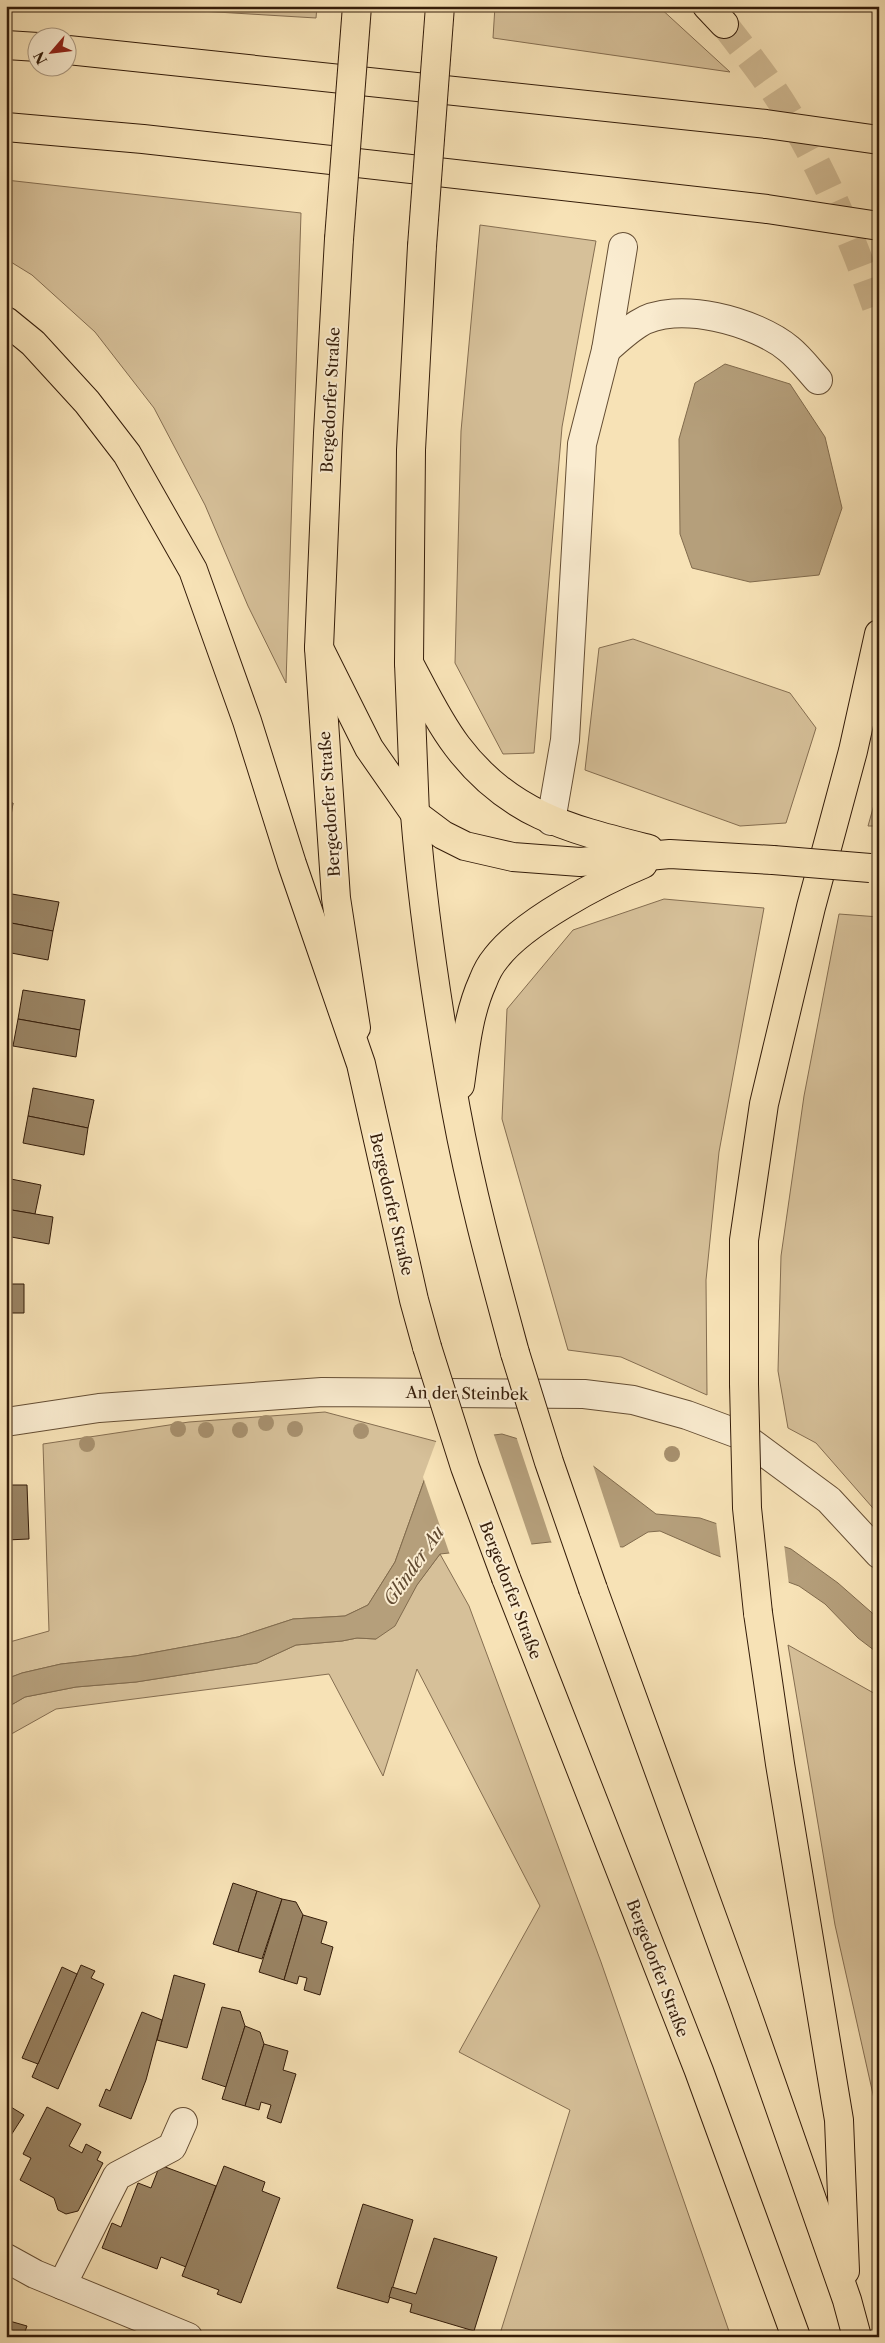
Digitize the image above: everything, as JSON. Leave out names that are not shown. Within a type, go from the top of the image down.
[{"type":"main road","name":"Bergedorfer Straße","points":[[356,6],[339,239],[328,433],[320,648],[336,898],[361,1064],[414,1300],[465,1467],[506,1578],[699,2071],[796,2337]]},
{"type":"main road","points":[[440,6],[422,246],[412,450],[409,663],[415,814],[422,894],[456,1111],[485,1240],[515,1353],[549,1462],[593,1589],[743,2002],[847,2300],[856,2337]]},
{"type":"main road","points":[[6,44],[28,46]]},
{"type":"main road","points":[[78,51],[766,124],[879,140]]},
{"type":"main road","points":[[6,127],[143,138],[767,209],[879,226]]},
{"type":"main road","points":[[6,321],[38,350],[86,402],[127,454],[193,570],[247,721],[292,864],[361,1064]]},
{"type":"main road","points":[[847,2300],[839,2120],[780,1764],[758,1613],[746,1508],[744,1240],[764,1104],[811,907],[853,752],[879,634]]},
{"type":"main road","points":[[320,648],[369,748],[415,814],[443,835],[465,846],[513,857],[580,862],[670,854],[874,868]]},
{"type":"main road","points":[[409,663],[456,744],[476,770],[511,798],[550,821],[585,833],[670,854]]},
{"type":"main road","points":[[456,1111],[473,1007],[483,981],[495,958],[533,924],[573,900],[618,874],[670,854]]},
{"type":"street","points":[[550,821],[566,740],[582,444],[606,350],[623,247]]},
{"type":"street","points":[[606,350],[639,323],[660,316],[694,314],[718,317],[753,328],[789,349],[818,380]]},
{"type":"street","name":"An der Steinbek","points":[[6,1422],[99,1408],[322,1392],[584,1394],[633,1400],[687,1414],[741,1435],[829,1500],[879,1554]]},
{"type":"street","points":[[62,2285],[118,2176],[172,2147],[183,2122]]},
{"type":"street","points":[[6,2258],[34,2274],[188,2337]]},
{"type":"shaded area","points":[[117,6],[317,6],[316,18]]},
{"type":"shaded area","points":[[495,6],[658,6],[730,72],[493,38]]},
{"type":"shaded area","points":[[6,180],[301,213],[286,683],[248,606],[205,505],[154,408],[95,332],[32,275],[6,259]]},
{"type":"shaded area","points":[[480,225],[596,241],[562,427],[534,753],[503,754],[455,663],[461,431]]},
{"type":"shaded area","points":[[633,639],[790,693],[816,728],[786,823],[740,826],[585,770],[599,648]]},
{"type":"shaded area","points":[[879,787],[879,826],[868,826]]},
{"type":"shaded area","points":[[664,899],[764,908],[719,1152],[706,1280],[707,1395],[621,1357],[568,1350],[502,1119],[507,1009],[573,930]]},
{"type":"shaded area","points":[[839,914],[879,917],[879,1515],[816,1443],[788,1428],[778,1371],[781,1256],[804,1096]]},
{"type":"shaded area","points":[[325,1412],[438,1442],[395,1562],[368,1605],[345,1616],[293,1619],[238,1637],[135,1656],[61,1664],[22,1673],[6,1679],[6,1643],[49,1631],[43,1444],[189,1422]]},
{"type":"shaded area","points":[[440,1554],[469,1606],[601,1962],[731,2337],[499,2337],[570,2110],[459,2052],[540,1906],[417,1669],[383,1776],[329,1674],[56,1709],[6,1737],[6,1708],[25,1697],[76,1687],[136,1682],[257,1663],[296,1645],[357,1638],[376,1639]]},
{"type":"shaded area","points":[[788,1645],[879,1696],[879,2121],[835,1925]]},
{"type":"water","points":[[725,364],[790,384],[825,437],[842,508],[819,575],[750,582],[692,568],[680,534],[679,439],[695,383]]},
{"type":"water","name":"Glinder Au","points":[[502,1434],[584,1459],[656,1514],[700,1518],[791,1549],[838,1583],[879,1619],[879,1654],[858,1638],[825,1604],[799,1586],[713,1554],[660,1531],[648,1532],[623,1547],[550,1542],[440,1554],[417,1585],[395,1626],[376,1639],[357,1638],[296,1645],[257,1663],[136,1682],[76,1687],[25,1697],[6,1708],[6,1679],[22,1673],[61,1664],[135,1656],[238,1637],[293,1619],[345,1616],[368,1605],[395,1562],[438,1442]]},
{"type":"pier","points":[[493,1432],[532,1546],[450,1555],[423,1477],[437,1439]]},
{"type":"pier","points":[[516,1436],[585,1456],[592,1462],[621,1550],[552,1544]]},
{"type":"pier","points":[[716,1521],[784,1544],[789,1585],[721,1559]]},
{"type":"building","points":[[6,802],[13,803],[9,829],[6,828]]},
{"type":"building","points":[[6,893],[59,902],[53,931],[6,922]]},
{"type":"building","points":[[6,922],[53,931],[48,960],[6,952]]},
{"type":"building","points":[[23,990],[85,1000],[80,1030],[18,1019]]},
{"type":"building","points":[[18,1019],[80,1030],[76,1057],[13,1046]]},
{"type":"building","points":[[33,1088],[94,1100],[88,1128],[28,1116]]},
{"type":"building","points":[[28,1116],[88,1128],[84,1155],[23,1143]]},
{"type":"building","points":[[6,1178],[41,1185],[35,1214],[6,1209]]},
{"type":"building","points":[[6,1209],[53,1217],[49,1244],[6,1236]]},
{"type":"building","points":[[6,1284],[24,1284],[24,1313],[9,1313],[9,1356],[6,1356]]},
{"type":"building","points":[[6,1485],[27,1485],[29,1539],[6,1540]]},
{"type":"building","points":[[233,1883],[257,1891],[238,1952],[213,1944]]},
{"type":"building","points":[[257,1891],[282,1899],[262,1959],[238,1952]]},
{"type":"building","points":[[282,1899],[296,1902],[303,1915],[284,1980],[259,1972]]},
{"type":"building","points":[[303,1915],[327,1922],[321,1943],[333,1947],[320,1995],[304,1990],[307,1978],[299,1976],[297,1984],[284,1980]]},
{"type":"building","points":[[81,1965],[95,1971],[91,1978],[104,1984],[58,2089],[32,2077]]},
{"type":"building","points":[[62,1967],[77,1974],[38,2064],[22,2058]]},
{"type":"building","points":[[174,1975],[205,1984],[187,2048],[157,2040]]},
{"type":"building","points":[[222,2007],[240,2011],[245,2026],[226,2087],[202,2079]]},
{"type":"building","points":[[142,2012],[162,2020],[146,2080],[131,2119],[99,2106],[106,2089],[110,2091]]},
{"type":"building","points":[[245,2026],[260,2032],[264,2044],[245,2106],[222,2099]]},
{"type":"building","points":[[264,2044],[288,2051],[283,2070],[296,2074],[281,2123],[267,2118],[271,2105],[261,2102],[259,2110],[245,2106]]},
{"type":"building","points":[[6,2104],[24,2115],[6,2143]]},
{"type":"building","points":[[47,2107],[81,2124],[69,2146],[82,2153],[86,2144],[101,2152],[97,2160],[103,2163],[78,2211],[66,2214],[58,2210],[54,2198],[20,2180],[31,2158],[23,2154]]},
{"type":"building","points":[[160,2165],[216,2186],[186,2267],[161,2257],[157,2269],[102,2248],[112,2223],[121,2227],[138,2183],[151,2188]]},
{"type":"building","points":[[224,2166],[265,2182],[262,2191],[280,2198],[241,2303],[217,2294],[219,2290],[182,2276]]},
{"type":"building","points":[[363,2204],[413,2220],[388,2303],[337,2288]]},
{"type":"building","points":[[434,2238],[497,2257],[474,2331],[410,2312],[412,2304],[389,2297],[392,2287],[416,2294]]},
{"type":"building","points":[[6,2320],[27,2326],[23,2337],[6,2337]]},
{"type":"tunnel","points":[[724,24],[772,88],[805,142],[846,227],[879,315]]}]
